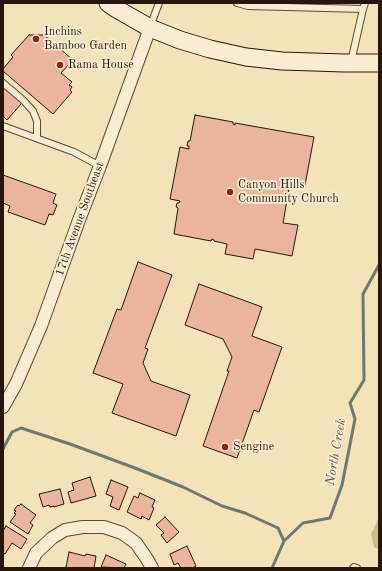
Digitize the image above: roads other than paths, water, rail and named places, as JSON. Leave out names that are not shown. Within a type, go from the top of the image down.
[{"type":"street","points":[[108,3],[150,28],[180,40],[210,49],[246,57],[282,61],[379,63]]},
{"type":"street","name":"17th Avenue Southeast","points":[[3,407],[16,384],[41,326],[78,220],[100,166],[150,28]]},
{"type":"street","points":[[29,568],[36,553],[52,538],[65,530],[83,527],[104,527],[122,533],[136,543],[152,568]]},
{"type":"lane","points":[[150,28],[160,3]]},
{"type":"lane","points":[[237,3],[248,6],[364,6],[351,63]]},
{"type":"lane","points":[[3,83],[23,100],[33,111],[37,121],[36,138]]},
{"type":"lane","points":[[3,126],[74,152],[100,166]]},
{"type":"lane","points":[[353,568],[357,568]]},
{"type":"waterway","name":"North Creek","points":[[272,568],[284,541],[303,523],[330,518],[342,485],[355,419],[350,403],[364,380],[363,294],[379,265]]},
{"type":"waterway","points":[[3,449],[12,432],[21,428],[70,444],[183,487],[222,506],[245,513],[278,528],[284,541]]},
{"type":"place","name":"Inchins Bamboo Garden","points":[[36,39]]},
{"type":"place","name":"Rama House","points":[[60,65]]},
{"type":"place","name":"Canyon Hills Community Church","points":[[230,192]]},
{"type":"place","name":"Sengine","points":[[225,447]]}]
